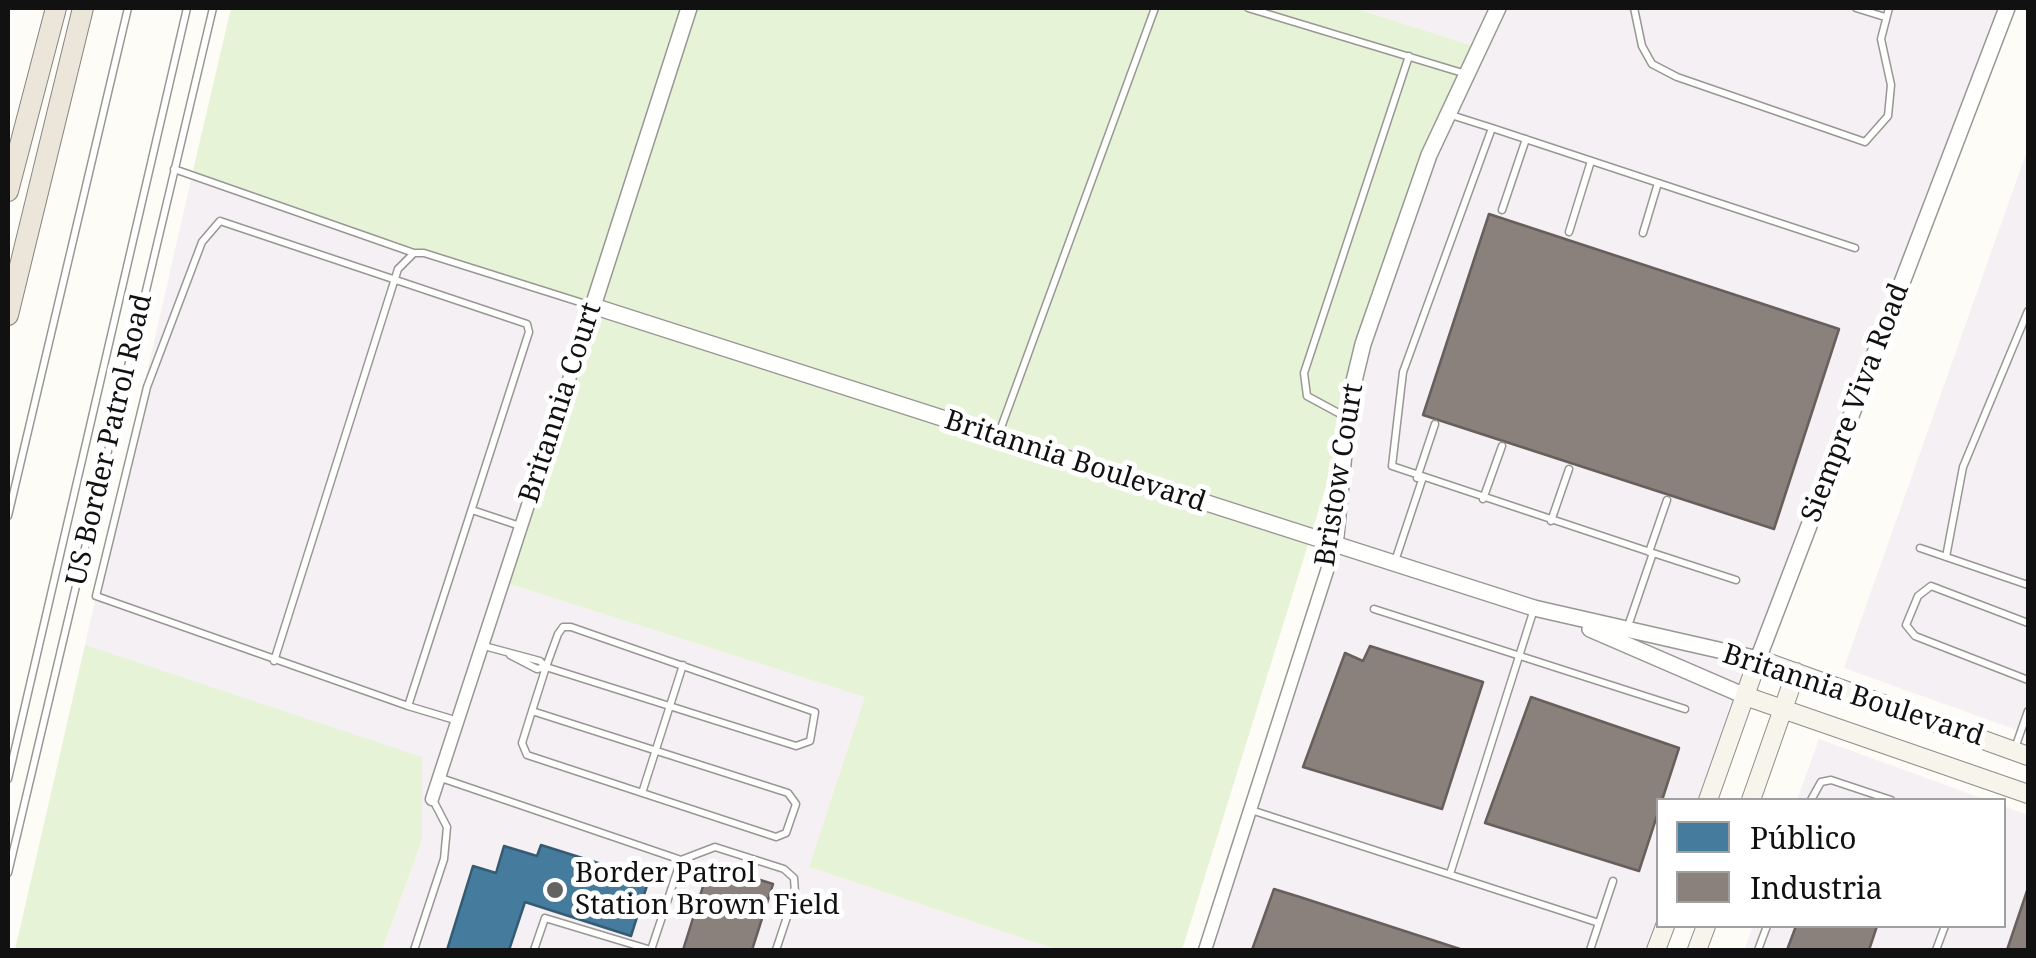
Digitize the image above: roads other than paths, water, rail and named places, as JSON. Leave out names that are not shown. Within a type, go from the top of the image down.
[{"type":"highway","points":[[8,192],[56,8]]},
{"type":"highway","points":[[8,315],[83,8]]},
{"type":"main road","name":"Britannia Boulevard","points":[[1758,659],[2021,753]]},
{"type":"main road","name":"Siempre Viva Road","points":[[1709,798],[1758,659]]},
{"type":"main road","points":[[1752,798],[1796,672]]},
{"type":"main road","name":"Britannia Boulevard","points":[[1745,696],[1993,792],[2028,794]]},
{"type":"street","name":"Britannia Court","points":[[432,799],[689,8]]},
{"type":"street","name":"Bristow Court","points":[[1205,950],[1335,546],[1348,418],[1363,344],[1429,156],[1498,8]]},
{"type":"street","name":"Siempre Viva Road","points":[[1758,659],[2007,8]]},
{"type":"street","name":"Britannia Boulevard","points":[[592,306],[1534,608],[1758,659]]},
{"type":"street","name":"Britannia Boulevard","points":[[1559,615],[1745,696]]},
{"type":"lane","points":[[8,516],[128,8]]},
{"type":"lane","points":[[8,779],[187,8]]},
{"type":"lane","name":"US Border Patrol Road","points":[[8,873],[212,8]]},
{"type":"lane","points":[[998,437],[1155,8]]},
{"type":"lane","points":[[1248,8],[1467,74]]},
{"type":"lane","points":[[1634,8],[1642,46],[1652,64],[1677,78],[1865,142],[1888,116],[1891,84],[1881,38],[1889,8]]},
{"type":"lane","points":[[1856,8],[1886,17]]},
{"type":"lane","points":[[1348,418],[1307,396],[1304,374],[1409,56]]},
{"type":"lane","points":[[1448,114],[1856,248]]},
{"type":"lane","points":[[1492,128],[1404,372],[1392,466],[1483,500],[1736,580]]},
{"type":"lane","points":[[1502,210],[1526,140]]},
{"type":"lane","points":[[1569,232],[1591,161]]},
{"type":"lane","points":[[174,169],[414,253],[446,258],[592,306]]},
{"type":"lane","points":[[1643,233],[1658,183]]},
{"type":"lane","points":[[408,706],[529,332],[527,324],[220,220],[202,242],[147,387],[96,596],[274,660],[408,706],[458,721]]},
{"type":"lane","points":[[274,660],[396,278],[414,253]]},
{"type":"lane","points":[[1946,558],[1963,467],[2028,311]]},
{"type":"lane","points":[[1394,564],[1434,424]]},
{"type":"lane","points":[[1483,500],[1502,446]]},
{"type":"lane","points":[[1551,521],[1569,469]]},
{"type":"lane","points":[[1626,630],[1667,500]]},
{"type":"lane","points":[[472,510],[521,526]]},
{"type":"lane","points":[[1920,548],[2028,586]]},
{"type":"lane","points":[[2028,624],[1930,586],[1918,596],[1906,625],[1915,636],[2028,680]]},
{"type":"lane","points":[[1450,874],[1534,608]]},
{"type":"lane","points":[[1374,609],[1685,709]]},
{"type":"lane","points":[[482,645],[537,669],[546,668],[796,746],[810,741],[816,718],[808,707],[563,627],[546,668],[532,711],[522,744],[527,755],[782,838],[796,804],[788,792],[532,711]]},
{"type":"lane","points":[[642,793],[683,665]]},
{"type":"lane","points":[[2021,753],[2028,712]]},
{"type":"lane","points":[[440,778],[682,860],[715,847],[784,869],[794,878],[795,893],[776,950]]},
{"type":"lane","points":[[1812,798],[1821,782],[1830,780],[1885,798]]},
{"type":"lane","points":[[414,950],[444,859],[448,827],[432,799]]},
{"type":"lane","points":[[1250,810],[1599,923]]},
{"type":"lane","points":[[534,950],[545,918],[651,950],[682,860]]},
{"type":"lane","points":[[1590,950],[1613,881]]},
{"type":"place","name":"Border Patrol Station Brown Field","points":[[555,890]]}]
